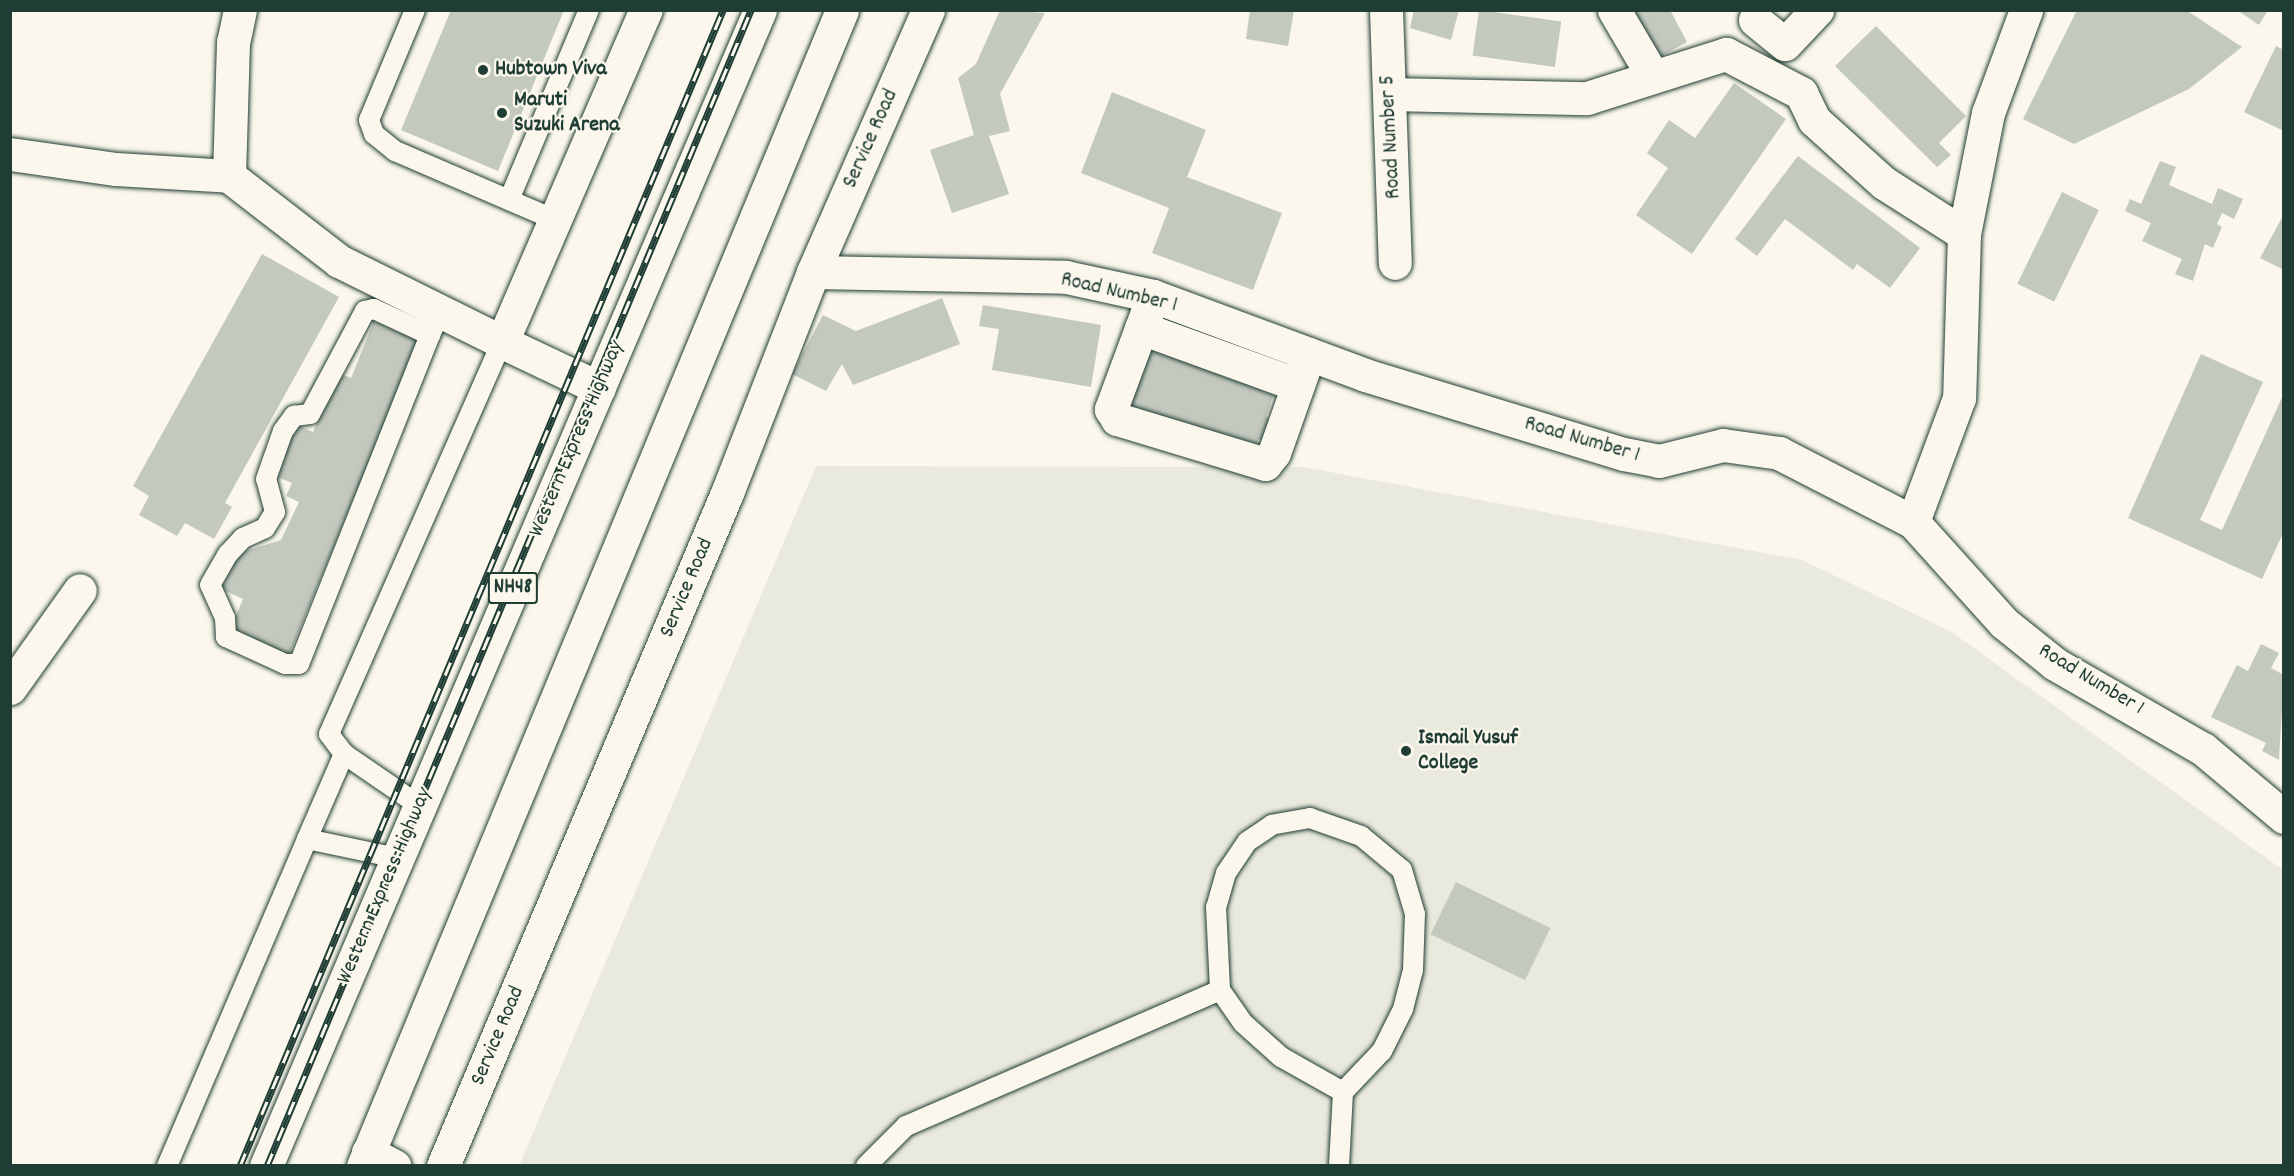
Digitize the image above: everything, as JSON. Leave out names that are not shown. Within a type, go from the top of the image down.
[{"type":"main road","points":[[229,176],[233,42],[240,10]]},
{"type":"main road","points":[[502,342],[646,10]]},
{"type":"main road","name":"Western Express Highway","points":[[266,1166],[760,10]]},
{"type":"main road","points":[[375,1161],[843,10]]},
{"type":"main road","name":"Service Road","points":[[443,1166],[727,493],[813,272],[928,10]]},
{"type":"main road","name":"Road Number 5","points":[[1386,10],[1395,262]]},
{"type":"main road","points":[[1726,54],[1750,15],[1785,44],[1817,10]]},
{"type":"main road","points":[[1913,522],[1959,398],[1964,234],[1988,113],[2026,10]]},
{"type":"main road","points":[[1611,11],[1651,73]]},
{"type":"main road","points":[[1389,94],[1587,98],[1651,73],[1726,54],[1801,93],[1814,120],[1884,183],[1964,234]]},
{"type":"main road","points":[[10,153],[116,169],[229,176],[339,261],[435,324],[502,342],[599,388]]},
{"type":"main road","name":"Road Number 1","points":[[813,272],[1066,277],[1153,296],[1309,354],[1624,454],[1659,461],[1723,445],[1779,453],[1913,522],[2004,623],[2055,664],[2203,749],[2283,817]]},
{"type":"main road","points":[[1153,296],[1111,409],[1117,418],[1264,464],[1274,453],[1309,354]]},
{"type":"main road","points":[[1140,328],[1298,385]]},
{"type":"main road","points":[[10,688],[80,590]]},
{"type":"lane","points":[[415,10],[369,120],[374,134],[395,151],[555,220]]},
{"type":"lane","points":[[509,200],[589,10]]},
{"type":"lane","points":[[374,309],[435,324],[299,664],[285,664],[226,637],[225,618],[210,585],[228,554],[243,538],[265,528],[275,512],[266,479],[283,431],[294,416],[310,414],[365,311],[374,309]]},
{"type":"lane","points":[[420,806],[344,754],[329,734],[502,342]]},
{"type":"lane","points":[[167,1166],[344,754]]},
{"type":"lane","points":[[1339,1166],[1343,1092],[1382,1051],[1403,1009],[1413,970],[1415,914],[1402,870],[1361,836],[1310,818],[1272,825],[1247,842],[1226,873],[1216,907],[1220,990],[1243,1023],[1281,1057],[1343,1092]]},
{"type":"lane","points":[[307,839],[397,858]]},
{"type":"lane","points":[[866,1166],[906,1126],[1220,990]]},
{"type":"shaded area","name":"Ismail Yusuf College","points":[[816,466],[1303,467],[1802,560],[1950,631],[2283,870],[2283,1165],[519,1166]]},
{"type":"building","name":"Hubtown Viva","points":[[451,10],[564,10],[498,171],[401,130]]},
{"type":"building","points":[[1000,10],[1045,13],[1000,94],[1010,131],[989,136],[1009,194],[952,213],[930,150],[974,135],[958,78],[976,64]]},
{"type":"building","points":[[1250,10],[1294,10],[1288,46],[1246,39]]},
{"type":"building","points":[[1414,10],[1459,10],[1451,40],[1410,28]]},
{"type":"building","points":[[1479,10],[1561,22],[1555,67],[1473,56]]},
{"type":"building","points":[[1621,10],[1670,10],[1687,42],[1650,62]]},
{"type":"building","points":[[2077,10],[2186,10],[2242,47],[2189,89],[2074,144],[2023,119]]},
{"type":"building","points":[[2237,10],[2268,10],[2259,25]]},
{"type":"building","points":[[1876,26],[1966,116],[1939,143],[1951,155],[1937,167],[1835,66]]},
{"type":"building","points":[[2276,46],[2284,50],[2284,131],[2244,112]]},
{"type":"building","points":[[1734,83],[1786,119],[1692,254],[1636,215],[1668,168],[1647,153],[1669,120],[1695,138]]},
{"type":"building","points":[[1112,92],[1206,130],[1187,177],[1282,213],[1253,290],[1152,253],[1169,208],[1081,173]]},
{"type":"building","points":[[1798,156],[1920,248],[1890,288],[1857,264],[1853,270],[1785,219],[1757,256],[1735,239]]},
{"type":"building","points":[[2160,161],[2176,167],[2169,185],[2212,204],[2218,188],[2243,199],[2234,219],[2222,213],[2217,224],[2222,227],[2213,248],[2205,244],[2193,281],[2175,274],[2182,259],[2142,241],[2151,223],[2125,211],[2130,199],[2141,204]]},
{"type":"building","points":[[2062,192],[2099,210],[2054,302],[2017,284]]},
{"type":"building","points":[[2284,214],[2284,270],[2260,258]]},
{"type":"building","points":[[262,254],[339,297],[225,503],[232,507],[214,539],[185,523],[177,536],[139,515],[149,496],[133,486]]},
{"type":"building","points":[[942,298],[960,344],[853,385],[842,364],[826,391],[792,374],[823,315],[856,331]]},
{"type":"building","points":[[983,305],[1101,325],[1091,387],[992,370],[999,329],[979,326]]},
{"type":"building","points":[[374,321],[419,340],[289,655],[230,630],[243,599],[221,589],[239,553],[281,540],[299,502],[286,496],[292,483],[273,475],[294,424],[313,432],[337,372],[351,378]]},
{"type":"building","points":[[1144,339],[1277,384],[1266,417],[1279,421],[1271,444],[1258,439],[1253,456],[1119,411]]},
{"type":"building","points":[[2201,354],[2263,382],[2200,520],[2222,530],[2284,393],[2284,531],[2262,579],[2128,518]]},
{"type":"building","points":[[2261,644],[2279,653],[2271,668],[2284,675],[2279,760],[2262,751],[2266,743],[2211,717],[2237,665],[2248,671]]},
{"type":"building","points":[[1456,882],[1550,928],[1525,980],[1431,934]]},
{"type":"railway","points":[[240,1166],[723,10]]},
{"type":"railway","points":[[267,1166],[751,10]]},
{"type":"place","name":"Hubtown Viva","points":[[483,70]]},
{"type":"place","name":"Maruti Suzuki Arena","points":[[502,113]]},
{"type":"place","name":"Ismail Yusuf College","points":[[1406,751]]}]
